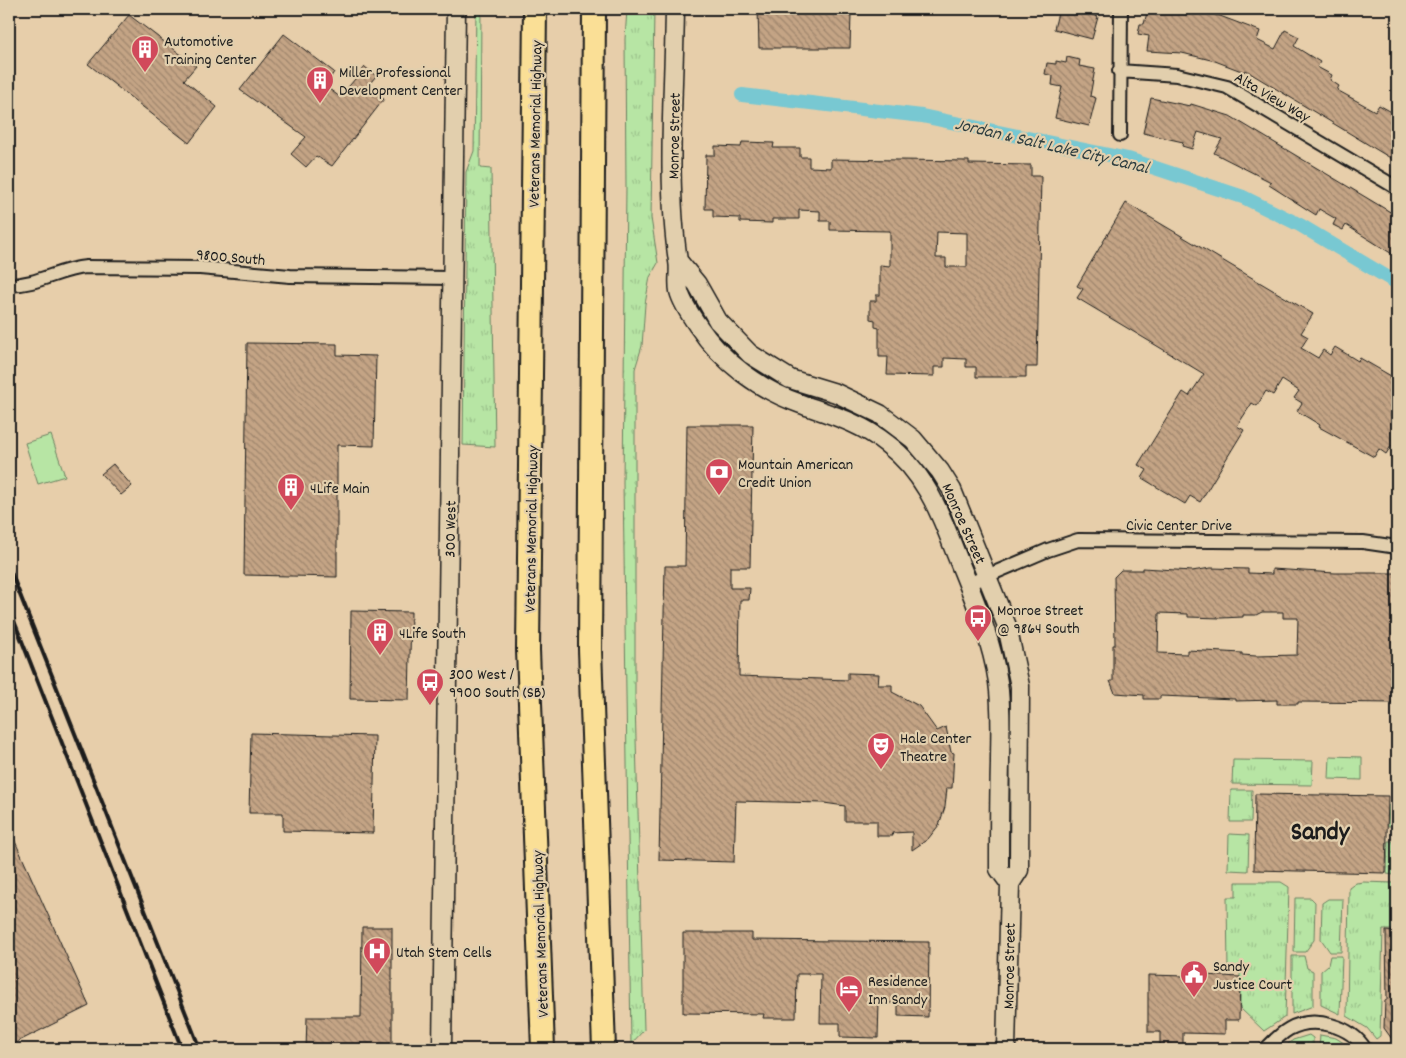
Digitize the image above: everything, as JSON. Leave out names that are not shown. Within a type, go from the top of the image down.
[{"type":"highway","name":"Veterans Memorial Highway","points":[[536,9],[528,650],[543,1048]]},
{"type":"highway","points":[[594,9],[590,649],[604,1049]]},
{"type":"street","name":"300 West","points":[[442,1049],[456,9]]},
{"type":"street","name":"Monroe Street","points":[[675,9],[672,215],[679,262],[679,291],[690,313],[720,354],[739,371],[766,389],[799,404],[833,414],[863,427],[889,444],[910,464],[926,486],[939,511],[988,636],[999,686],[999,869],[1010,884]]},
{"type":"street","points":[[1120,135],[1121,9]]},
{"type":"street","name":"Alta View Way","points":[[1120,71],[1177,75],[1227,87],[1397,188]]},
{"type":"street","name":"Monroe Street","points":[[679,262],[697,284],[718,321],[750,354],[790,379],[859,402],[880,414],[913,439],[940,471],[952,490],[988,576],[1006,626],[1020,686],[1019,870],[1010,884],[1006,1049]]},
{"type":"street","name":"9800 South","points":[[9,285],[30,284],[68,270],[86,267],[200,268],[290,276],[453,278]]},
{"type":"street","name":"Civic Center Drive","points":[[968,584],[1078,540],[1362,542],[1397,547]]},
{"type":"street","points":[[1266,1049],[1290,1028],[1309,1023],[1348,1031],[1365,1049]]},
{"type":"green space","points":[[476,9],[481,9],[480,168],[491,169],[495,447],[463,445],[466,172],[474,151]]},
{"type":"green space","points":[[627,9],[654,9],[651,218],[658,263],[650,277],[645,304],[642,346],[635,369],[635,702],[644,1030],[631,1044],[623,482],[626,187],[625,39]]},
{"type":"green space","points":[[51,435],[65,476],[38,484],[25,443]]},
{"type":"green space","points":[[1330,756],[1362,757],[1362,780],[1329,779]]},
{"type":"green space","points":[[1233,760],[1313,761],[1312,785],[1232,784]]},
{"type":"green space","points":[[1231,790],[1252,790],[1251,822],[1230,822]]},
{"type":"green space","points":[[1389,805],[1397,805],[1397,826],[1388,826]]},
{"type":"green space","points":[[1229,834],[1249,835],[1248,871],[1228,870]]},
{"type":"green space","points":[[1388,841],[1395,841],[1394,875],[1387,874]]},
{"type":"green space","points":[[1236,882],[1281,882],[1289,887],[1285,1017],[1264,1031],[1240,1008],[1240,972],[1228,971],[1227,897],[1236,897]]},
{"type":"green space","points":[[1356,883],[1394,883],[1394,930],[1383,930],[1380,1036],[1376,1039],[1367,1028],[1347,1016],[1349,888]]},
{"type":"green space","points":[[1295,898],[1311,898],[1315,902],[1314,940],[1305,952],[1294,952]]},
{"type":"green space","points":[[1328,899],[1343,899],[1341,952],[1330,952],[1321,939],[1322,903]]},
{"type":"green space","points":[[1292,956],[1304,956],[1307,968],[1313,971],[1313,1006],[1292,1014]]},
{"type":"green space","points":[[1330,956],[1342,956],[1340,1014],[1321,1005],[1321,971],[1328,965]]},
{"type":"green space","points":[[1309,1035],[1313,1038],[1313,1049],[1282,1049],[1293,1040]]},
{"type":"green space","points":[[1320,1035],[1336,1038],[1353,1049],[1319,1049]]},
{"type":"building","points":[[758,9],[793,9],[792,14],[851,14],[850,48],[759,48]]},
{"type":"building","points":[[1059,9],[1093,9],[1092,15],[1098,17],[1092,39],[1054,29]]},
{"type":"building","points":[[1148,9],[1192,9],[1220,16],[1260,31],[1257,40],[1275,49],[1285,30],[1299,37],[1294,46],[1320,62],[1317,67],[1332,75],[1330,80],[1339,86],[1337,90],[1375,111],[1379,105],[1397,115],[1397,162],[1245,70],[1244,72],[1215,61],[1182,53],[1147,51],[1149,36],[1138,34],[1140,24],[1144,24]]},
{"type":"building","name":"Automotive Training Center","points":[[129,15],[196,66],[184,80],[217,107],[189,143],[88,64]]},
{"type":"building","name":"Miller Professional Development Center","points":[[284,34],[334,72],[325,86],[340,97],[365,67],[376,76],[366,88],[384,99],[332,166],[316,156],[306,167],[291,154],[306,137],[240,90]]},
{"type":"building","points":[[1067,57],[1080,60],[1079,66],[1095,69],[1090,96],[1096,98],[1089,126],[1055,118],[1062,87],[1052,85],[1053,76],[1045,74],[1047,63],[1056,64],[1056,61],[1066,63]]},
{"type":"building","points":[[1151,98],[1190,106],[1191,104],[1230,116],[1397,216],[1397,257],[1346,225],[1343,230],[1333,225],[1336,219],[1319,209],[1316,215],[1269,185],[1271,182],[1214,153],[1222,139],[1198,132],[1192,149],[1182,146],[1183,142],[1143,133]]},
{"type":"building","points":[[742,142],[774,143],[773,148],[800,148],[800,157],[809,157],[809,167],[831,168],[831,159],[969,161],[969,164],[1031,165],[1031,176],[1041,176],[1037,367],[1026,367],[1026,377],[976,377],[976,367],[966,367],[966,359],[944,358],[944,367],[934,367],[934,376],[887,375],[888,357],[879,357],[879,328],[875,327],[875,320],[870,319],[870,301],[876,301],[876,295],[880,295],[880,265],[890,266],[890,231],[830,230],[830,221],[820,221],[820,211],[799,210],[799,219],[772,219],[772,223],[740,222],[740,218],[713,217],[713,209],[705,209],[706,155],[715,155],[715,146],[741,147]],"holes":[[[937,232],[967,233],[967,267],[946,267],[946,258],[936,258]]]},
{"type":"building","points":[[1126,203],[1313,314],[1301,333],[1308,337],[1301,348],[1318,358],[1323,350],[1330,355],[1335,347],[1358,361],[1360,358],[1391,376],[1389,379],[1397,384],[1397,450],[1391,446],[1386,454],[1379,449],[1374,457],[1319,427],[1320,425],[1297,411],[1302,403],[1294,398],[1299,391],[1282,380],[1273,395],[1266,391],[1257,406],[1252,403],[1237,426],[1244,430],[1200,502],[1190,496],[1185,504],[1142,478],[1147,470],[1138,465],[1183,392],[1189,396],[1204,374],[1077,298],[1083,289],[1077,286]]},
{"type":"building","name":"4Life Main","points":[[247,343],[337,344],[337,355],[376,356],[374,446],[337,445],[337,577],[244,575]]},
{"type":"building","points":[[687,425],[753,425],[750,567],[730,567],[730,588],[750,588],[749,600],[740,600],[739,676],[848,680],[848,673],[879,674],[878,685],[892,685],[892,692],[919,706],[937,731],[946,727],[951,752],[954,753],[952,788],[947,788],[945,807],[939,825],[928,839],[912,850],[912,832],[892,833],[893,836],[877,836],[877,821],[845,821],[845,806],[824,803],[736,801],[734,862],[659,860],[665,566],[685,566]]},
{"type":"building","points":[[113,464],[132,486],[121,495],[101,474]]},
{"type":"building","points":[[1143,568],[1192,571],[1211,568],[1248,569],[1248,573],[1272,574],[1272,569],[1335,573],[1397,573],[1397,703],[1298,702],[1298,704],[1277,704],[1277,700],[1235,701],[1235,699],[1160,696],[1160,699],[1144,699],[1144,695],[1115,693],[1110,681],[1113,681],[1113,645],[1115,645],[1114,577],[1121,570],[1143,570]],"holes":[[[1262,612],[1283,612],[1283,618],[1298,618],[1297,655],[1256,656],[1242,655],[1242,653],[1187,650],[1187,654],[1158,653],[1159,613],[1188,614],[1188,617],[1221,618],[1243,617],[1243,615],[1256,615]]]},
{"type":"building","name":"4Life South","points":[[351,611],[411,612],[409,700],[350,699]]},
{"type":"building","points":[[251,733],[375,736],[373,833],[283,831],[283,813],[249,813]]},
{"type":"building","points":[[1255,794],[1388,796],[1386,873],[1254,870]]},
{"type":"building","points":[[9,828],[89,1006],[9,1046]]},
{"type":"building","points":[[362,927],[392,927],[392,1049],[306,1049],[307,1017],[361,1017]]},
{"type":"building","points":[[1386,931],[1397,932],[1397,1046],[1384,1028],[1385,1000],[1387,1000]]},
{"type":"building","points":[[683,933],[752,933],[752,940],[929,942],[928,1017],[898,1016],[898,1003],[879,1003],[878,1038],[840,1037],[840,1023],[820,1023],[821,974],[797,974],[796,1018],[763,1018],[764,1014],[683,1013]]},
{"type":"building","name":"Sandy Justice Court","points":[[1186,974],[1240,977],[1239,1020],[1225,1020],[1225,1034],[1183,1033],[1183,1046],[1160,1046],[1160,1032],[1148,1032],[1148,975],[1186,976]]},
{"type":"waterway","name":"Jordan & Salt Lake City Canal","points":[[742,95],[922,116],[1128,159],[1243,197],[1300,225],[1397,283]]},
{"type":"railway","points":[[9,567],[200,1049]]},
{"type":"railway","points":[[9,608],[182,1049]]},
{"type":"place","name":"Automotive Training Center","points":[[145,73]]},
{"type":"place","name":"Miller Professional Development Center","points":[[320,104]]},
{"type":"place","name":"Mountain American Credit Union","points":[[719,496]]},
{"type":"place","name":"4Life Main","points":[[291,511]]},
{"type":"place","name":"Monroe Street @ 9864 South","points":[[978,642]]},
{"type":"place","name":"4Life South","points":[[380,656]]},
{"type":"place","name":"300 West / 9900 South (SB)","points":[[430,706]]},
{"type":"place","name":"Hale Center Theatre","points":[[881,770]]},
{"type":"place","name":"Utah Stem Cells","points":[[377,975]]},
{"type":"place","name":"Sandy Justice Court","points":[[1194,998]]},
{"type":"place","name":"Residence Inn Sandy","points":[[849,1013]]},
{"type":"district","name":"Sandy","points":[[1320,830]]}]
